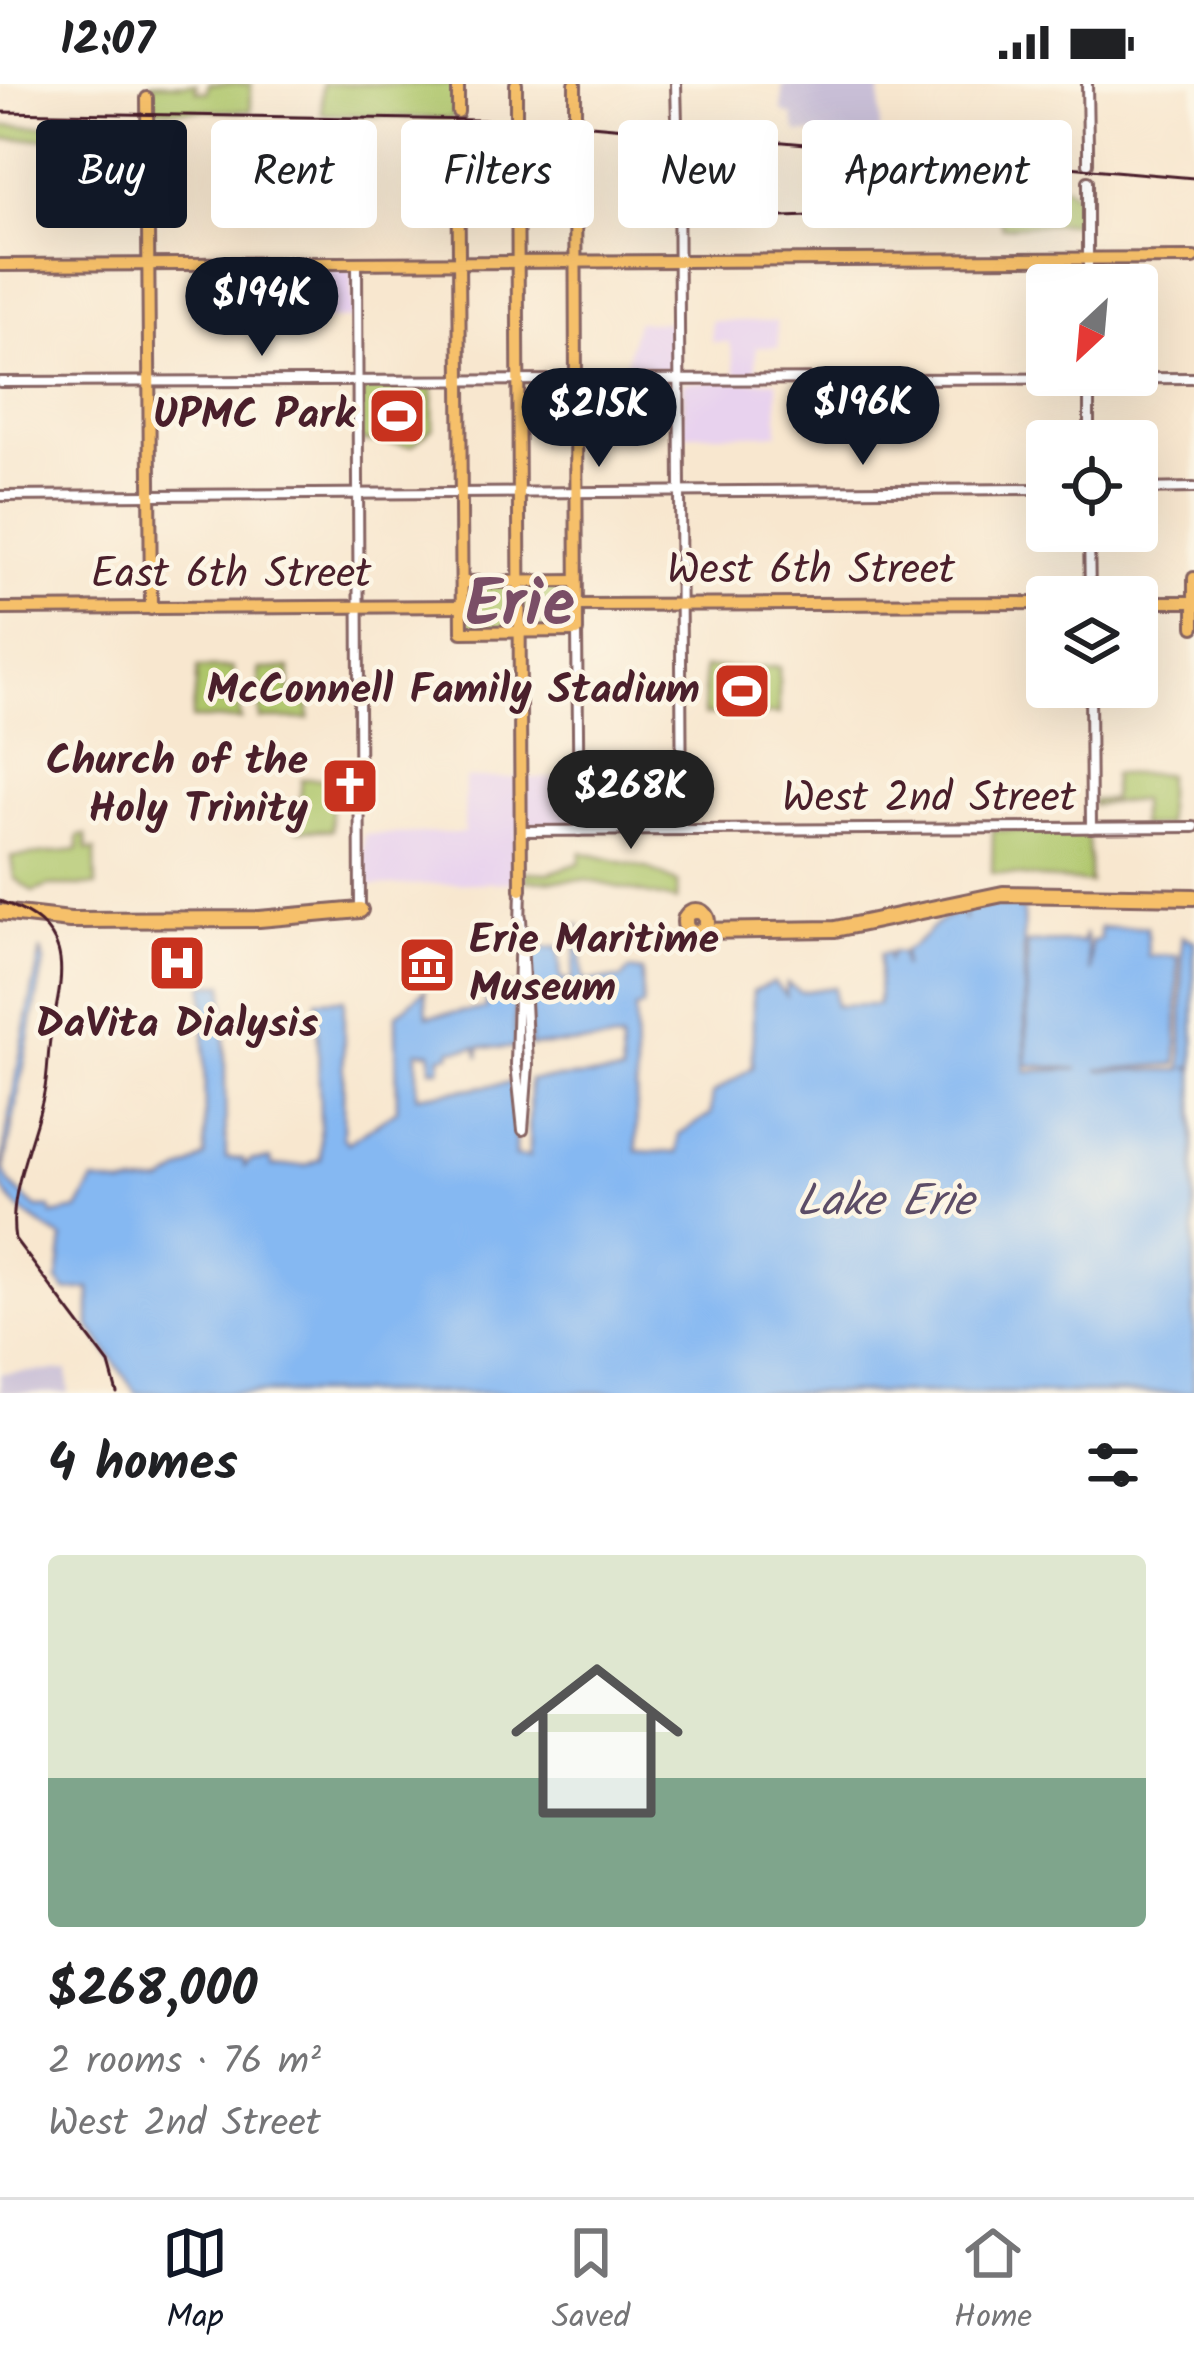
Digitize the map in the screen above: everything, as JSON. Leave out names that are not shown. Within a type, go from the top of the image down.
[{"type":"highway","points":[[702,924],[788,929],[865,926],[1003,894],[1194,897]]},
{"type":"highway","points":[[0,912],[65,920],[260,919],[359,910]]},
{"type":"main road","points":[[458,84],[458,112]]},
{"type":"main road","points":[[516,84],[517,116]]},
{"type":"main road","points":[[575,84],[575,118]]},
{"type":"main road","points":[[147,91],[151,609]]},
{"type":"main road","points":[[459,228],[462,632],[578,631],[576,228]]},
{"type":"main road","points":[[518,228],[521,890]]},
{"type":"main road","points":[[0,265],[1194,259]]},
{"type":"main road","points":[[1193,579],[1193,627]]},
{"type":"main road","points":[[462,582],[576,581]]},
{"type":"main road","points":[[1158,602],[1192,602]]},
{"type":"main road","name":"West 6th Street","points":[[576,605],[1026,603]]},
{"type":"main road","name":"East 6th Street","points":[[0,610],[463,606]]},
{"type":"street","points":[[676,84],[677,120]]},
{"type":"street","points":[[1087,84],[1088,164]]},
{"type":"street","points":[[1088,181],[1088,264]]},
{"type":"street","points":[[679,228],[682,830]]},
{"type":"street","points":[[357,264],[359,910]]},
{"type":"street","points":[[0,382],[1026,375]]},
{"type":"street","points":[[1158,375],[1194,375]]},
{"type":"street","points":[[1158,489],[1194,488]]},
{"type":"street","points":[[0,496],[1026,489]]},
{"type":"street","points":[[578,631],[579,831]]},
{"type":"street","points":[[1090,708],[1091,828]]},
{"type":"street","name":"West 2nd Street","points":[[521,831],[1194,827]]},
{"type":"street","points":[[521,890],[523,922],[528,1065],[523,1130],[516,1066],[523,922]]},
{"type":"street","points":[[523,922],[535,932]]},
{"type":"shaded area","points":[[782,84],[880,84],[880,120],[802,120],[802,133],[797,133],[792,115],[782,112]]},
{"type":"shaded area","points":[[351,268],[353,319],[257,319],[256,269]]},
{"type":"shaded area","points":[[711,321],[776,321],[779,347],[756,347],[756,374],[736,374],[730,342],[712,342]]},
{"type":"shaded area","points":[[636,322],[675,322],[675,373],[623,374]]},
{"type":"shaded area","points":[[777,381],[778,434],[683,434],[684,382]]},
{"type":"shaded area","points":[[465,778],[576,778],[576,825],[517,829],[517,882],[362,886],[364,834],[464,833]]},
{"type":"shaded area","points":[[67,1370],[69,1393],[0,1393],[0,1373]]},
{"type":"green space","points":[[151,84],[196,84],[196,91],[207,92],[208,84],[251,84],[251,111],[151,110]]},
{"type":"green space","points":[[322,84],[455,84],[453,119],[322,114]]},
{"type":"green space","points":[[0,126],[36,126],[36,139],[0,139]]},
{"type":"green space","points":[[1072,192],[1080,199],[1076,223],[1072,223]]},
{"type":"green space","name":"UPMC Park","points":[[362,385],[433,385],[433,428],[412,446],[360,441]]},
{"type":"green space","points":[[515,584],[515,629],[468,628],[466,586]]},
{"type":"green space","points":[[571,584],[573,627],[524,629],[523,585]]},
{"type":"green space","name":"McConnell Family Stadium","points":[[779,667],[779,714],[704,715],[704,668]]},
{"type":"green space","points":[[198,668],[233,668],[241,720],[192,719]]},
{"type":"green space","points":[[290,668],[290,692],[309,693],[309,719],[260,719],[259,669]]},
{"type":"green space","points":[[1113,774],[1166,774],[1166,825],[1140,826],[1140,800],[1093,805],[1093,800],[1112,800]]},
{"type":"green space","points":[[302,779],[331,779],[332,830],[297,830]]},
{"type":"green space","points":[[993,830],[1088,830],[1090,883],[992,873]]},
{"type":"green space","points":[[86,835],[87,850],[95,850],[96,886],[49,886],[33,892],[14,878],[11,857],[78,850],[78,836]]},
{"type":"green space","points":[[581,852],[649,869],[678,883],[677,901],[586,880],[526,881],[525,872],[549,873],[579,863]]},
{"type":"water","name":"Lake Erie","points":[[1023,904],[1026,1071],[1078,1069],[1027,1065],[1027,943],[1082,942],[1085,933],[1091,973],[1091,941],[1100,940],[1100,928],[1147,927],[1148,956],[1178,956],[1177,1064],[1097,1070],[1182,1070],[1182,936],[1194,941],[1194,1067],[1189,1068],[1194,1070],[1194,1393],[136,1393],[90,1327],[90,1289],[66,1291],[58,1281],[63,1239],[19,1209],[1,1184],[41,950],[44,962],[4,1169],[9,1183],[37,1208],[50,1208],[52,1215],[78,1210],[94,1181],[123,1186],[163,1183],[205,1157],[204,984],[224,984],[226,1158],[243,1159],[245,1166],[250,1160],[271,1159],[272,1166],[307,1165],[321,1159],[317,1000],[344,999],[343,1138],[348,1143],[397,1110],[396,1015],[425,990],[427,1016],[486,1009],[487,987],[515,986],[515,1048],[480,1047],[479,1057],[476,1047],[451,1050],[450,1055],[441,1056],[440,1069],[431,1069],[431,1052],[417,1051],[417,1096],[515,1082],[515,1156],[529,1157],[530,1080],[622,1074],[621,1041],[530,1046],[532,949],[558,947],[561,980],[572,981],[579,923],[583,981],[622,979],[629,970],[642,972],[643,1007],[635,1009],[637,1151],[678,1153],[679,1134],[711,1114],[712,1094],[753,1067],[753,991],[773,982],[786,995],[787,983],[800,992],[834,987],[835,1006],[878,1005],[880,954],[888,953],[889,959],[892,952],[901,953],[903,967],[903,951],[942,920],[962,912],[965,921],[964,911]]},
{"type":"railway","points":[[0,112],[545,121],[1194,178]]},
{"type":"railway","points":[[783,217],[802,216]]},
{"type":"railway","points":[[0,901],[40,923],[52,936],[61,967],[44,1093],[15,1203],[15,1239],[109,1364],[117,1393]]},
{"type":"place","name":"UPMC Park","points":[[397,416]]},
{"type":"place","name":"McConnell Family Stadium","points":[[742,691]]},
{"type":"place","name":"Church of the Holy Trinity","points":[[350,786]]},
{"type":"place","name":"DaVita Dialysis","points":[[177,963]]},
{"type":"place","name":"Erie Maritime Museum","points":[[427,965]]},
{"type":"district","name":"Erie","points":[[520,607]]}]
